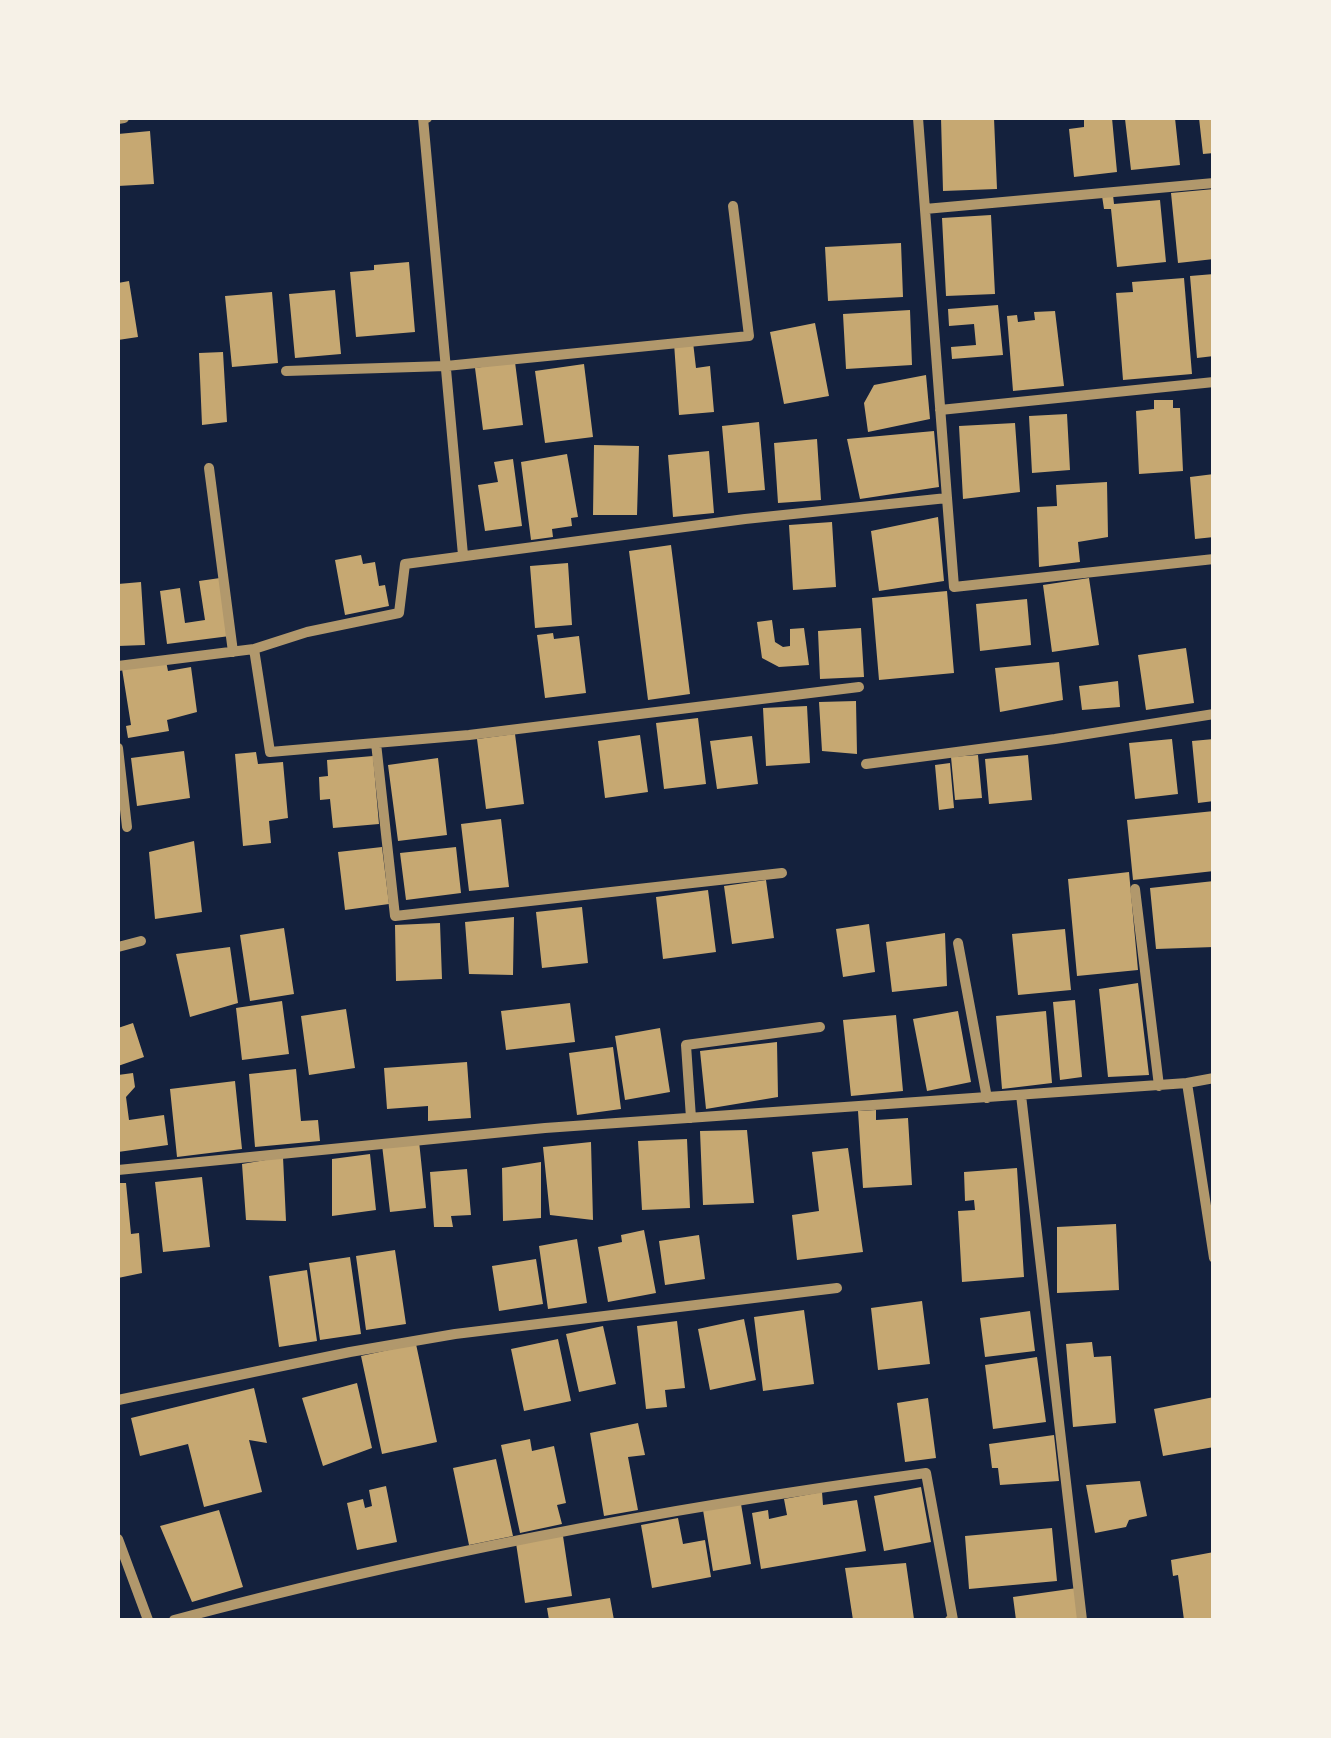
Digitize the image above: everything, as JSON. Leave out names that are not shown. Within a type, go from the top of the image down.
[{"type":"street","points":[[426,118],[463,555]]},
{"type":"street","points":[[918,118],[954,587],[1214,559]]},
{"type":"street","points":[[925,209],[1214,183]]},
{"type":"street","points":[[286,371],[446,366],[749,336],[733,206]]},
{"type":"street","points":[[940,410],[1214,382]]},
{"type":"street","points":[[208,468],[232,652]]},
{"type":"street","points":[[118,666],[254,649],[307,632],[399,613],[406,564],[745,519],[947,498]]},
{"type":"street","points":[[254,649],[270,752],[602,720],[859,687]]},
{"type":"street","points":[[866,764],[1055,740],[1214,714]]},
{"type":"street","points":[[376,743],[395,916],[782,872]]},
{"type":"street","points":[[118,748],[127,827]]},
{"type":"street","points":[[1135,889],[1158,1086]]},
{"type":"street","points":[[118,947],[141,941]]},
{"type":"street","points":[[958,943],[987,1098]]},
{"type":"street","points":[[691,1118],[686,1045],[820,1027]]},
{"type":"street","points":[[118,1170],[508,1131],[1158,1086],[1214,1078]]},
{"type":"street","points":[[1187,1083],[1214,1258]]},
{"type":"street","points":[[1021,1095],[1082,1620]]},
{"type":"street","points":[[118,1400],[456,1334],[837,1288]]},
{"type":"street","points":[[174,1620],[316,1582],[557,1531],[926,1473],[950,1620]]},
{"type":"street","points":[[118,1539],[148,1620]]},
{"type":"building","points":[[941,118],[994,118],[997,189],[943,191]]},
{"type":"building","points":[[1084,118],[1112,118],[1117,172],[1074,177],[1069,129],[1084,127]]},
{"type":"building","points":[[1175,118],[1180,165],[1131,170],[1125,119]]},
{"type":"building","points":[[1199,118],[1214,118],[1214,153],[1203,154]]},
{"type":"building","points":[[150,131],[154,184],[118,186],[118,134]]},
{"type":"building","points":[[1214,189],[1214,259],[1178,263],[1171,193]]},
{"type":"building","points":[[1113,195],[1114,204],[1160,200],[1166,262],[1117,267],[1111,209],[1104,209],[1102,196]]},
{"type":"building","points":[[991,215],[995,294],[946,296],[942,218]]},
{"type":"building","points":[[901,243],[903,297],[828,301],[825,247]]},
{"type":"building","points":[[409,262],[415,332],[356,337],[350,272]]},
{"type":"building","points":[[1214,274],[1214,356],[1197,358],[1190,276]]},
{"type":"building","points":[[1184,278],[1192,374],[1123,380],[1116,293],[1133,292],[1132,282]]},
{"type":"building","points":[[129,281],[138,337],[118,340],[118,283]]},
{"type":"building","points":[[335,290],[341,354],[295,358],[289,294]]},
{"type":"building","points":[[272,292],[278,363],[232,367],[225,296]]},
{"type":"building","points":[[998,305],[1003,355],[952,359],[951,347],[976,345],[974,324],[949,326],[948,309]]},
{"type":"building","points":[[910,310],[912,365],[846,369],[843,314]]},
{"type":"building","points":[[1055,311],[1064,386],[1013,391],[1007,316],[1017,315],[1018,322],[1035,320],[1034,312]]},
{"type":"building","points":[[815,323],[829,396],[784,404],[770,332]]},
{"type":"building","points":[[693,342],[696,368],[710,366],[714,412],[679,415],[674,343]]},
{"type":"building","points":[[223,352],[227,422],[202,425],[199,353]]},
{"type":"building","points":[[515,362],[523,425],[483,430],[475,368]]},
{"type":"building","points":[[584,364],[593,437],[545,443],[535,371]]},
{"type":"building","points":[[926,375],[930,419],[868,432],[864,403],[874,385]]},
{"type":"building","points":[[1154,400],[1173,400],[1173,408],[1180,408],[1183,471],[1139,474],[1136,411],[1154,409]]},
{"type":"building","points":[[1067,414],[1070,470],[1032,473],[1029,416]]},
{"type":"building","points":[[759,422],[765,490],[728,493],[722,426]]},
{"type":"building","points":[[1015,423],[1020,492],[963,499],[959,426]]},
{"type":"building","points":[[934,431],[939,487],[860,499],[847,439]]},
{"type":"building","points":[[817,439],[821,500],[778,503],[774,443]]},
{"type":"building","points":[[594,445],[639,446],[637,515],[593,515]]},
{"type":"building","points":[[709,451],[714,513],[673,517],[668,455]]},
{"type":"building","points":[[567,454],[578,517],[571,518],[572,526],[552,529],[553,537],[531,540],[521,462]]},
{"type":"building","points":[[513,459],[522,526],[485,531],[478,485],[498,482],[494,462]]},
{"type":"building","points":[[1214,474],[1214,537],[1195,539],[1190,477]]},
{"type":"building","points":[[1107,482],[1108,537],[1078,542],[1080,562],[1039,567],[1037,507],[1057,506],[1056,485]]},
{"type":"building","points":[[938,517],[944,581],[879,591],[871,531]]},
{"type":"building","points":[[832,522],[836,587],[793,590],[789,525]]},
{"type":"building","points":[[671,545],[690,694],[648,700],[629,551]]},
{"type":"building","points":[[361,555],[363,564],[375,562],[379,586],[385,585],[389,606],[345,615],[335,560]]},
{"type":"building","points":[[568,563],[572,625],[535,628],[530,566]]},
{"type":"building","points":[[220,578],[230,636],[167,644],[160,591],[180,588],[185,623],[205,620],[199,581]]},
{"type":"building","points":[[1089,578],[1099,645],[1052,652],[1043,585]]},
{"type":"building","points":[[141,582],[145,645],[118,646],[118,584]]},
{"type":"building","points":[[947,591],[954,673],[879,680],[872,598]]},
{"type":"building","points":[[1027,599],[1031,645],[980,651],[976,604]]},
{"type":"building","points":[[772,620],[775,642],[783,647],[790,646],[790,629],[804,628],[809,665],[779,667],[762,658],[757,622]]},
{"type":"building","points":[[861,628],[864,677],[820,679],[818,631]]},
{"type":"building","points":[[553,633],[554,639],[579,636],[586,693],[545,698],[537,635]]},
{"type":"building","points":[[1186,648],[1194,703],[1146,710],[1138,655]]},
{"type":"building","points":[[166,661],[168,671],[191,667],[197,712],[167,720],[169,731],[128,738],[126,726],[131,725],[122,669]]},
{"type":"building","points":[[1059,662],[1063,700],[1000,712],[995,668]]},
{"type":"building","points":[[1118,681],[1120,707],[1082,710],[1079,686]]},
{"type":"building","points":[[856,701],[857,754],[822,751],[819,702]]},
{"type":"building","points":[[807,706],[810,763],[766,766],[763,708]]},
{"type":"building","points":[[698,718],[706,784],[664,789],[656,723]]},
{"type":"building","points":[[515,734],[524,804],[486,809],[477,739]]},
{"type":"building","points":[[640,735],[648,792],[605,798],[598,741]]},
{"type":"building","points":[[752,736],[758,784],[717,789],[710,741]]},
{"type":"building","points":[[1172,739],[1178,794],[1135,799],[1129,743]]},
{"type":"building","points":[[1214,739],[1214,801],[1198,803],[1192,741]]},
{"type":"building","points":[[184,751],[190,798],[137,806],[131,758]]},
{"type":"building","points":[[256,752],[258,764],[283,762],[288,818],[269,821],[271,843],[243,846],[235,754]]},
{"type":"building","points":[[978,755],[982,798],[955,800],[951,757]]},
{"type":"building","points":[[1028,755],[1032,800],[989,804],[985,759]]},
{"type":"building","points":[[373,756],[379,824],[333,828],[330,799],[320,800],[319,777],[328,776],[327,760]]},
{"type":"building","points":[[438,758],[447,835],[398,841],[388,765]]},
{"type":"building","points":[[950,763],[954,808],[939,810],[935,765]]},
{"type":"building","points":[[1214,811],[1214,871],[1133,880],[1127,820]]},
{"type":"building","points":[[501,819],[509,887],[469,891],[461,824]]},
{"type":"building","points":[[194,841],[202,912],[155,919],[149,852]]},
{"type":"building","points":[[382,847],[389,904],[345,910],[338,852]]},
{"type":"building","points":[[456,847],[461,893],[406,900],[400,853]]},
{"type":"building","points":[[1129,872],[1138,970],[1077,976],[1068,879]]},
{"type":"building","points":[[766,880],[774,938],[732,944],[724,886]]},
{"type":"building","points":[[1214,881],[1214,947],[1156,949],[1150,888]]},
{"type":"building","points":[[708,890],[716,952],[663,959],[656,897]]},
{"type":"building","points":[[582,907],[588,963],[542,968],[536,912]]},
{"type":"building","points":[[514,917],[513,975],[469,974],[465,922]]},
{"type":"building","points":[[440,923],[442,979],[396,981],[395,925]]},
{"type":"building","points":[[869,924],[875,972],[843,977],[836,929]]},
{"type":"building","points":[[284,928],[294,994],[250,1001],[240,935]]},
{"type":"building","points":[[1065,929],[1071,990],[1018,995],[1012,934]]},
{"type":"building","points":[[945,933],[947,986],[892,992],[886,942]]},
{"type":"building","points":[[230,947],[238,1003],[190,1017],[176,954]]},
{"type":"building","points":[[1138,983],[1149,1075],[1108,1077],[1099,989]]},
{"type":"building","points":[[1075,1000],[1082,1077],[1060,1080],[1053,1002]]},
{"type":"building","points":[[282,1001],[289,1054],[242,1060],[236,1008]]},
{"type":"building","points":[[570,1003],[575,1042],[506,1050],[501,1011]]},
{"type":"building","points":[[346,1009],[355,1068],[309,1075],[301,1016]]},
{"type":"building","points":[[958,1011],[971,1082],[927,1091],[913,1019]]},
{"type":"building","points":[[1046,1011],[1052,1083],[1002,1089],[996,1016]]},
{"type":"building","points":[[896,1015],[903,1091],[851,1096],[843,1020]]},
{"type":"building","points":[[133,1023],[144,1057],[118,1066],[118,1028]]},
{"type":"building","points":[[660,1028],[670,1092],[625,1100],[615,1036]]},
{"type":"building","points":[[777,1042],[778,1097],[706,1109],[700,1051]]},
{"type":"building","points":[[613,1047],[621,1109],[577,1115],[569,1053]]},
{"type":"building","points":[[467,1062],[471,1118],[428,1121],[428,1106],[387,1109],[384,1068]]},
{"type":"building","points":[[296,1069],[301,1121],[318,1120],[320,1141],[255,1147],[249,1074]]},
{"type":"building","points":[[133,1073],[135,1087],[126,1097],[129,1120],[164,1115],[168,1145],[118,1152],[118,1075]]},
{"type":"building","points":[[235,1081],[242,1149],[177,1157],[170,1089]]},
{"type":"building","points":[[876,1110],[876,1120],[908,1118],[912,1185],[863,1188],[858,1111]]},
{"type":"building","points":[[747,1130],[754,1203],[703,1205],[700,1131]]},
{"type":"building","points":[[687,1139],[690,1208],[642,1210],[638,1141]]},
{"type":"building","points":[[419,1141],[426,1208],[390,1212],[382,1145]]},
{"type":"building","points":[[591,1142],[593,1220],[550,1215],[543,1147]]},
{"type":"building","points":[[848,1148],[863,1252],[797,1260],[792,1215],[819,1211],[812,1152]]},
{"type":"building","points":[[370,1154],[376,1210],[332,1216],[332,1159]]},
{"type":"building","points":[[283,1157],[286,1221],[246,1220],[242,1164]]},
{"type":"building","points":[[541,1162],[541,1218],[503,1221],[502,1168]]},
{"type":"building","points":[[1017,1168],[1024,1277],[962,1282],[958,1211],[975,1210],[974,1200],[965,1201],[964,1172]]},
{"type":"building","points":[[467,1169],[471,1215],[451,1216],[453,1227],[434,1227],[430,1172]]},
{"type":"building","points":[[202,1177],[210,1247],[163,1252],[155,1182]]},
{"type":"building","points":[[118,1183],[126,1183],[131,1234],[139,1233],[142,1273],[118,1278]]},
{"type":"building","points":[[1116,1224],[1119,1290],[1057,1293],[1057,1227]]},
{"type":"building","points":[[644,1230],[656,1293],[608,1302],[598,1247],[622,1242],[621,1235]]},
{"type":"building","points":[[699,1235],[705,1279],[665,1285],[659,1241]]},
{"type":"building","points":[[577,1239],[587,1303],[548,1309],[539,1246]]},
{"type":"building","points":[[395,1250],[406,1324],[366,1330],[356,1256]]},
{"type":"building","points":[[350,1257],[361,1334],[320,1340],[309,1263]]},
{"type":"building","points":[[536,1259],[543,1304],[499,1311],[492,1266]]},
{"type":"building","points":[[307,1270],[317,1341],[279,1347],[269,1276]]},
{"type":"building","points":[[922,1301],[930,1364],[878,1370],[871,1308]]},
{"type":"building","points":[[804,1310],[814,1384],[763,1391],[754,1317]]},
{"type":"building","points":[[1030,1311],[1035,1351],[985,1357],[980,1318]]},
{"type":"building","points":[[744,1319],[756,1380],[710,1390],[698,1329]]},
{"type":"building","points":[[677,1321],[685,1388],[665,1390],[667,1407],[646,1409],[637,1326]]},
{"type":"building","points":[[603,1326],[616,1384],[579,1392],[566,1334]]},
{"type":"building","points":[[558,1339],[571,1401],[524,1411],[511,1349]]},
{"type":"building","points":[[1092,1342],[1094,1357],[1111,1356],[1116,1423],[1073,1427],[1066,1344]]},
{"type":"building","points":[[416,1344],[437,1442],[382,1454],[361,1356]]},
{"type":"building","points":[[1037,1357],[1046,1422],[993,1429],[985,1365]]},
{"type":"building","points":[[357,1383],[372,1448],[323,1466],[302,1398]]},
{"type":"building","points":[[254,1388],[267,1443],[249,1440],[262,1492],[204,1507],[188,1444],[140,1456],[131,1418]]},
{"type":"building","points":[[1214,1397],[1214,1447],[1163,1456],[1154,1409]]},
{"type":"building","points":[[928,1398],[936,1458],[905,1462],[897,1403]]},
{"type":"building","points":[[638,1423],[645,1455],[628,1457],[638,1510],[604,1516],[590,1433]]},
{"type":"building","points":[[1054,1435],[1059,1481],[1000,1485],[998,1468],[992,1468],[989,1444]]},
{"type":"building","points":[[530,1439],[532,1451],[554,1446],[566,1503],[557,1505],[562,1524],[520,1533],[501,1445]]},
{"type":"building","points":[[496,1459],[513,1536],[469,1545],[453,1468]]},
{"type":"building","points":[[1140,1481],[1147,1516],[1129,1520],[1126,1527],[1095,1533],[1086,1485]]},
{"type":"building","points":[[386,1486],[397,1542],[357,1550],[347,1503],[363,1499],[365,1508],[372,1506],[369,1490]]},
{"type":"building","points":[[921,1487],[931,1542],[884,1551],[874,1496]]},
{"type":"building","points":[[822,1492],[823,1505],[857,1500],[866,1551],[761,1569],[752,1513],[768,1510],[769,1519],[787,1515],[784,1499]]},
{"type":"building","points":[[741,1504],[751,1564],[713,1571],[703,1510]]},
{"type":"building","points":[[219,1510],[243,1587],[192,1602],[160,1526]]},
{"type":"building","points":[[678,1518],[683,1544],[705,1540],[711,1577],[652,1588],[641,1525]]},
{"type":"building","points":[[1052,1528],[1057,1581],[969,1589],[965,1536]]},
{"type":"building","points":[[563,1536],[572,1596],[525,1603],[516,1543]]},
{"type":"building","points":[[1214,1552],[1214,1620],[1184,1620],[1178,1575],[1173,1576],[1171,1560]]},
{"type":"building","points":[[906,1563],[914,1619],[853,1620],[845,1568]]},
{"type":"building","points":[[1077,1588],[1081,1620],[1016,1620],[1013,1597]]},
{"type":"building","points":[[610,1598],[614,1620],[549,1620],[547,1608]]}]
